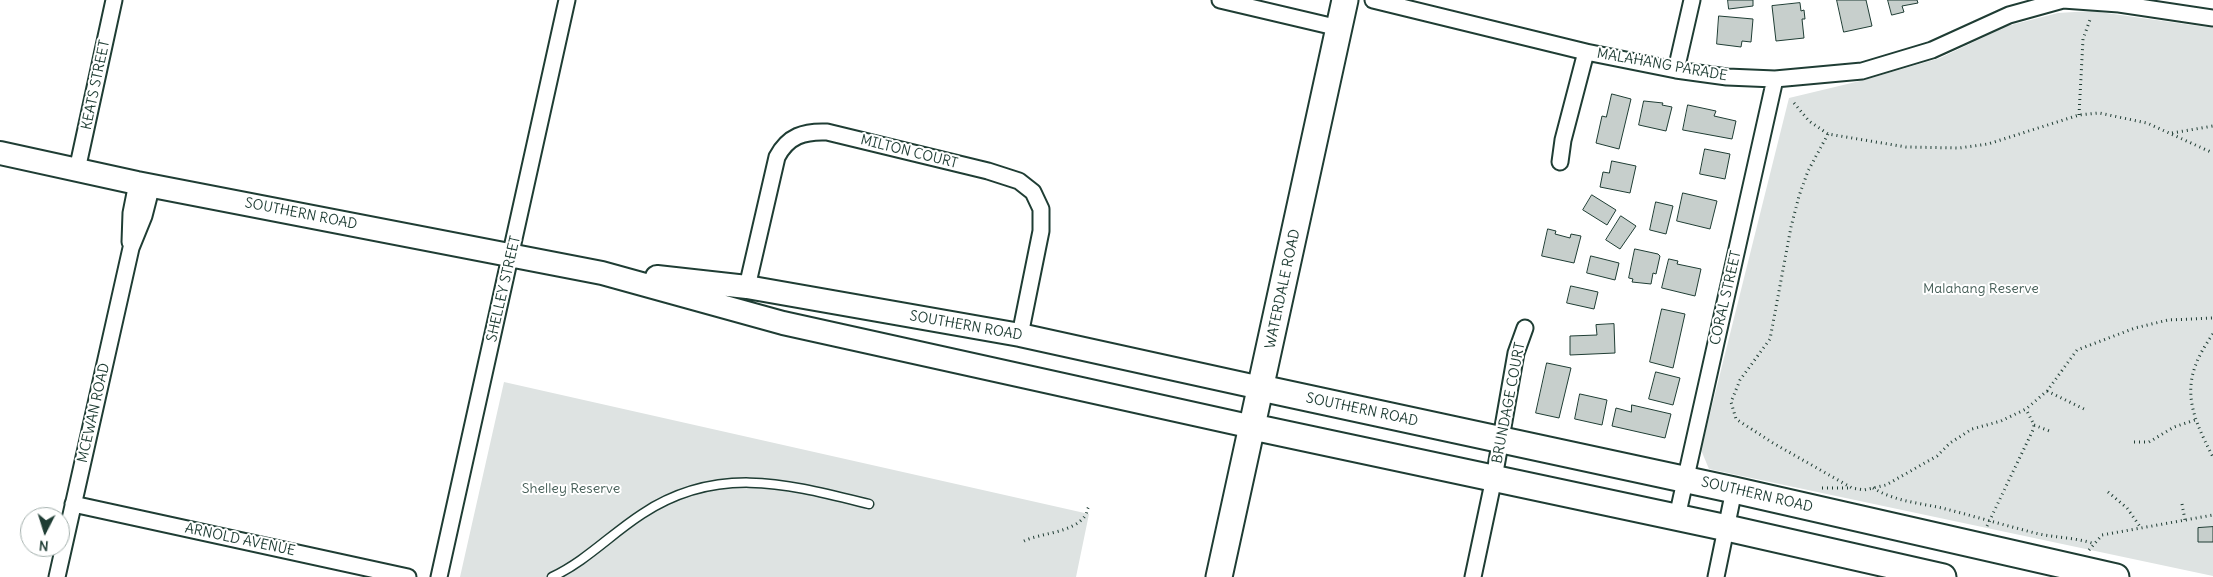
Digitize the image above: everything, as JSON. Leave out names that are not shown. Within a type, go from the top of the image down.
[{"type":"main road","name":"WATERDALE ROAD","points":[[1219,577],[1262,388],[1345,0]]},
{"type":"main road","name":"SOUTHERN ROAD","points":[[0,153],[145,184],[602,273],[783,322],[1253,427],[1727,528],[1942,577]]},
{"type":"main road","name":"SOUTHERN ROAD","points":[[602,273],[747,287],[1020,335],[1734,490],[2060,567],[2116,577]]},
{"type":"street","name":"KEATS STREET","points":[[77,170],[114,0]]},
{"type":"street","name":"SHELLEY STREET","points":[[439,577],[512,255],[567,0]]},
{"type":"street","points":[[1220,0],[1339,28]]},
{"type":"street","name":"MALAHANG PARADE","points":[[1373,0],[1586,52],[1676,70],[1727,77],[1774,79],[1862,71],[1932,50],[2009,15],[2062,0],[2097,3],[2120,2],[2213,18]]},
{"type":"street","points":[[1676,70],[1692,0]]},
{"type":"street","points":[[1560,162],[1563,140],[1586,52]]},
{"type":"street","name":"CORAL STREET","points":[[1677,517],[1774,79]]},
{"type":"street","name":"MILTON COURT","points":[[747,287],[776,157],[789,140],[797,136],[806,132],[827,132],[988,171],[1019,181],[1033,192],[1038,199],[1042,218],[1020,335]]},
{"type":"street","name":"MCEWAN ROAD","points":[[57,577],[130,248],[144,216],[145,184]]},
{"type":"street","name":"BRUNDAGE COURT","points":[[1473,577],[1494,478],[1516,353],[1525,328]]},
{"type":"street","points":[[1716,577],[1734,490]]},
{"type":"street","name":"ARNOLD AVENUE","points":[[73,504],[408,577]]},
{"type":"lane","points":[[552,577],[581,560],[642,514],[671,498],[711,485],[734,481],[764,482],[869,504]]},
{"type":"path","points":[[2080,115],[2079,91],[2083,39],[2097,3]]},
{"type":"path","points":[[1794,103],[1810,121],[1828,134],[1906,147],[1959,148],[1988,144],[2080,115],[2099,114],[2124,117],[2148,123],[2213,153]]},
{"type":"path","points":[[2171,133],[2213,126]]},
{"type":"path","points":[[1828,134],[1808,171],[1799,196],[1791,227],[1770,339],[1740,380],[1731,402],[1736,419],[1773,443],[1852,488]]},
{"type":"path","points":[[1818,490],[1831,487],[1864,490],[1886,486],[1937,456],[1950,443],[1972,429],[2001,421],[2026,409],[2047,391],[2077,350],[2135,328],[2168,320],[2213,318]]},
{"type":"path","points":[[2213,334],[2193,368],[2190,395],[2195,420],[2213,457]]},
{"type":"path","points":[[2047,391],[2086,410]]},
{"type":"path","points":[[2026,409],[2034,425],[2052,432]]},
{"type":"path","points":[[2134,442],[2149,442],[2174,427],[2195,420]]},
{"type":"path","points":[[1984,531],[2034,425]]},
{"type":"path","points":[[1873,488],[1883,494],[1990,520],[2034,533],[2068,536],[2094,544]]},
{"type":"path","points":[[2108,492],[2127,508],[2141,528]]},
{"type":"path","points":[[2182,504],[2185,520]]},
{"type":"path","points":[[1024,541],[1034,536],[1053,534],[1067,528],[1085,516],[1090,506]]},
{"type":"path","points":[[2087,554],[2102,535],[2213,516]]},
{"type":"green space","name":"Malahang Reserve","points":[[2092,11],[2213,28],[2213,576],[1709,469],[1701,450],[1789,98],[1864,80],[1940,58],[2007,26],[2058,13]]},
{"type":"green space","name":"Shelley Reserve","points":[[504,382],[1089,514],[1076,577],[460,577]]},
{"type":"building","points":[[1728,0],[1753,0],[1753,6],[1729,9]]},
{"type":"building","points":[[1837,0],[1866,0],[1872,26],[1844,32]]},
{"type":"building","points":[[1888,0],[1917,0],[1918,3],[1902,6],[1904,12],[1892,15]]},
{"type":"building","points":[[1800,3],[1801,11],[1804,10],[1805,19],[1802,19],[1804,38],[1776,41],[1772,6]]},
{"type":"building","points":[[1719,16],[1753,19],[1751,42],[1742,41],[1741,47],[1717,44]]},
{"type":"building","points":[[1612,94],[1631,99],[1619,149],[1596,143],[1602,116],[1606,117]]},
{"type":"building","points":[[1644,101],[1663,103],[1662,105],[1672,107],[1666,131],[1639,125]]},
{"type":"building","points":[[1688,105],[1716,111],[1714,116],[1736,121],[1732,139],[1683,130]]},
{"type":"building","points":[[1705,149],[1730,154],[1725,179],[1700,174]]},
{"type":"building","points":[[1612,161],[1636,166],[1630,193],[1600,187],[1603,172],[1609,173]]},
{"type":"building","points":[[1683,193],[1717,201],[1710,229],[1677,221]]},
{"type":"building","points":[[1592,195],[1616,210],[1607,225],[1583,210]]},
{"type":"building","points":[[1656,202],[1673,206],[1666,234],[1650,230]]},
{"type":"building","points":[[1621,216],[1636,226],[1620,249],[1606,240]]},
{"type":"building","points":[[1548,229],[1556,231],[1555,234],[1570,238],[1571,234],[1581,236],[1574,263],[1542,256]]},
{"type":"building","points":[[1635,249],[1660,256],[1656,274],[1653,273],[1651,284],[1632,282],[1633,279],[1629,278]]},
{"type":"building","points":[[1591,256],[1619,263],[1615,280],[1587,273]]},
{"type":"building","points":[[1669,259],[1678,261],[1677,264],[1701,269],[1695,296],[1662,288]]},
{"type":"building","points":[[1571,286],[1598,292],[1594,309],[1567,303]]},
{"type":"building","points":[[1662,309],[1685,314],[1673,368],[1650,362]]},
{"type":"building","points":[[1614,324],[1615,353],[1570,355],[1570,336],[1597,335],[1596,325]]},
{"type":"building","points":[[1547,363],[1571,368],[1559,418],[1536,413]]},
{"type":"building","points":[[1656,372],[1680,378],[1673,405],[1649,399]]},
{"type":"building","points":[[1580,394],[1607,400],[1602,425],[1575,419]]},
{"type":"building","points":[[1632,405],[1671,414],[1665,438],[1612,426],[1616,408],[1631,412]]},
{"type":"building","points":[[2213,527],[2213,542],[2198,542],[2198,528]]}]
